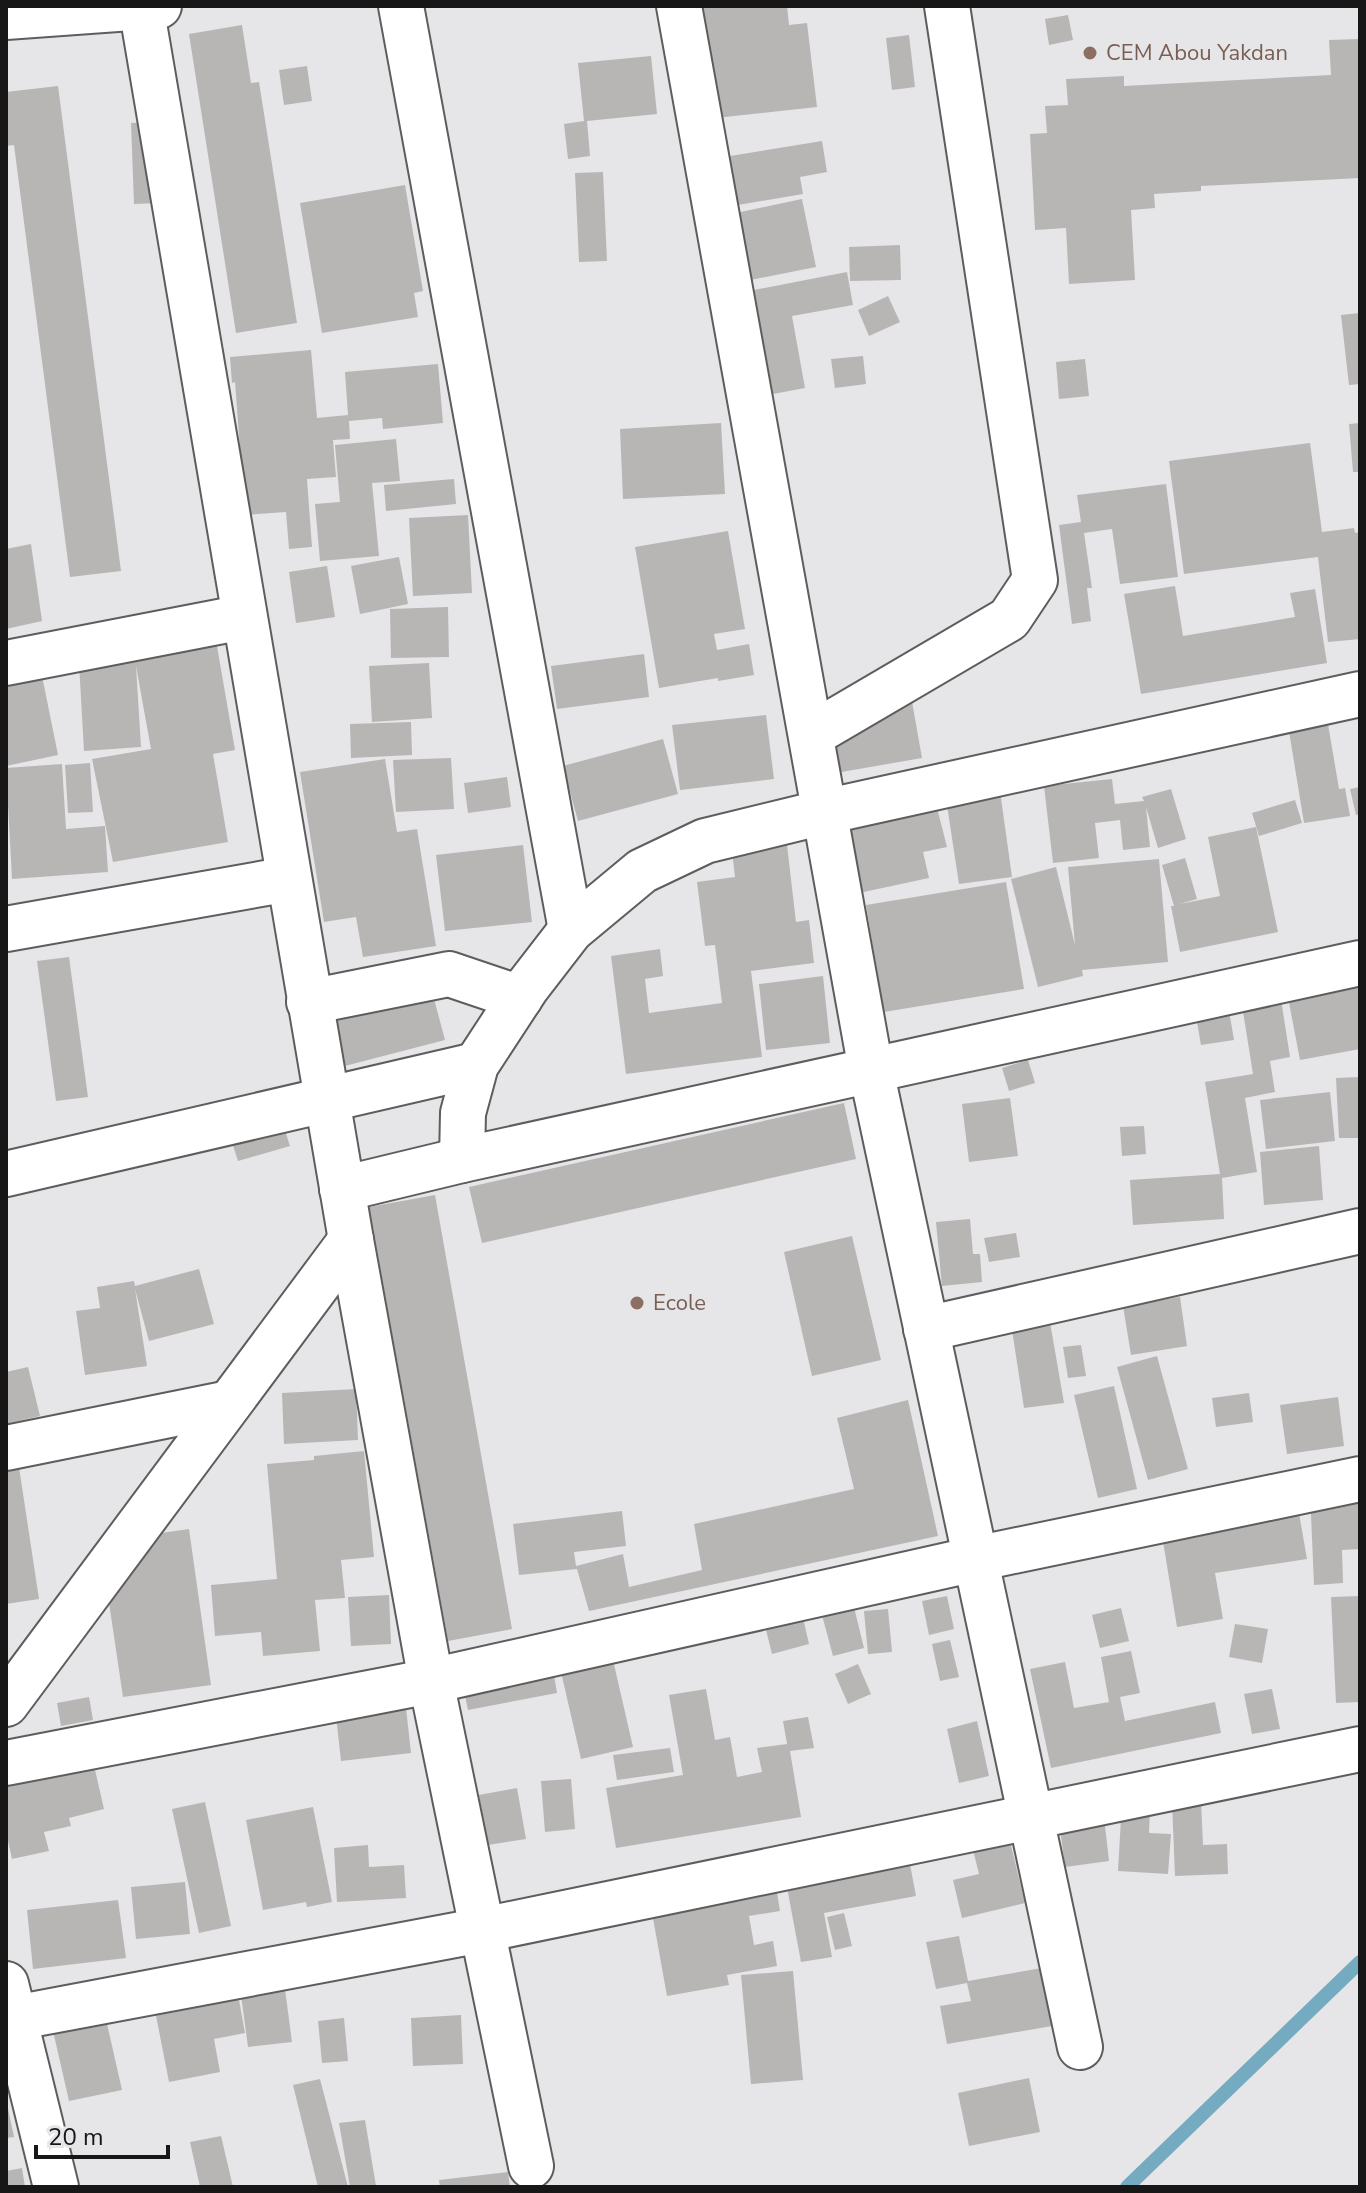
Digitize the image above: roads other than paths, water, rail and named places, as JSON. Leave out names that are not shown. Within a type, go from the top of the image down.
[{"type":"street","points":[[401,6],[571,930]]},
{"type":"street","points":[[679,6],[871,1070],[1080,2047]]},
{"type":"street","points":[[811,735],[1009,619],[1035,580],[947,6]]},
{"type":"street","points":[[6,17],[147,7],[244,617],[351,1240],[431,1681],[531,2166]]},
{"type":"street","points":[[6,663],[244,617]]},
{"type":"street","points":[[462,1160],[463,1113],[476,1065],[520,998],[571,930],[642,871],[705,841],[1360,694]]},
{"type":"street","points":[[6,929],[289,879]]},
{"type":"street","points":[[342,1189],[1360,963]]},
{"type":"street","points":[[309,1002],[449,974],[520,998]]},
{"type":"street","points":[[6,1174],[476,1065]]},
{"type":"street","points":[[926,1329],[1360,1231]]},
{"type":"street","points":[[6,1704],[351,1240]]},
{"type":"street","points":[[6,1448],[229,1403]]},
{"type":"street","points":[[6,1763],[431,1681],[975,1559],[1360,1479]]},
{"type":"street","points":[[56,2187],[10,2001],[482,1930],[1360,1749]]},
{"type":"waterway","points":[[1127,2187],[1360,1962]]},
{"type":"place","name":"CEM Abou Yakdan","points":[[1090,53]]},
{"type":"place","name":"Ecole","points":[[637,1303]]}]
